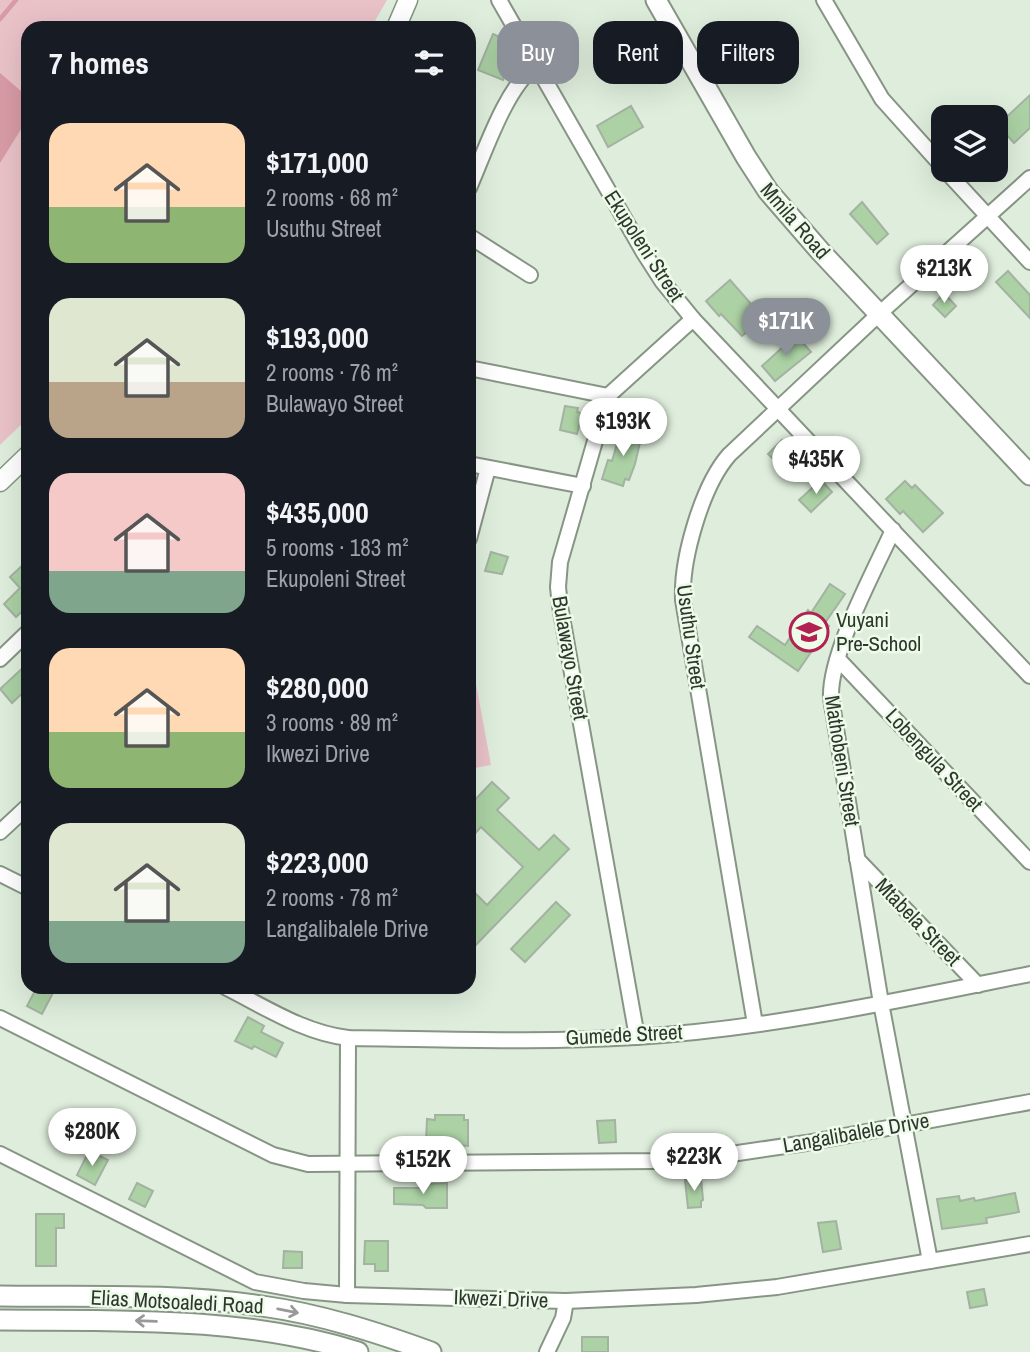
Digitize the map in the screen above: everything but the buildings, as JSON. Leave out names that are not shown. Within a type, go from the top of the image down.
[{"type":"main road","name":"Mmila Road","points":[[656,0],[711,88]]},
{"type":"main road","name":"Mmila Road","points":[[668,0],[746,157],[768,191],[790,218],[1030,459]]},
{"type":"main road","name":"Mmila Road","points":[[883,310],[1030,475]]},
{"type":"main road","name":"Elias Motsoaledi Road","points":[[0,1296],[150,1297],[263,1306],[344,1323],[431,1352]]},
{"type":"main road","name":"Elias Motsoaledi Road","points":[[0,1320],[149,1321],[234,1325],[319,1340],[358,1352]]},
{"type":"street","points":[[399,21],[408,0]]},
{"type":"street","name":"Ekupoleni Street","points":[[499,0],[511,21]]},
{"type":"street","points":[[824,0],[882,99],[931,154]]},
{"type":"street","points":[[476,172],[510,97],[519,84]]},
{"type":"street","name":"Ekupoleni Street","points":[[547,84],[644,253],[662,281],[693,319],[1030,676]]},
{"type":"street","name":"Usuthu Street","points":[[755,1024],[683,600],[684,567],[712,479],[729,455],[986,215],[1030,178]]},
{"type":"street","points":[[956,182],[1030,262]]},
{"type":"street","points":[[476,240],[530,275]]},
{"type":"street","points":[[476,369],[608,396],[693,319]]},
{"type":"street","name":"Bulawayo Street","points":[[608,396],[560,562],[558,587],[637,1037]]},
{"type":"street","points":[[0,482],[21,462]]},
{"type":"street","points":[[476,465],[583,485]]},
{"type":"street","points":[[476,513],[488,468]]},
{"type":"street","name":"Mathobeni Street","points":[[893,530],[832,674],[831,698],[881,1003],[930,1261]]},
{"type":"street","points":[[0,659],[21,639]]},
{"type":"street","name":"Lobengula Street","points":[[838,659],[1030,862]]},
{"type":"street","points":[[0,832],[21,812]]},
{"type":"street","name":"Mtabela Street","points":[[857,859],[978,985]]},
{"type":"street","points":[[0,874],[21,884]]},
{"type":"street","name":"Gumede Street","points":[[239,994],[317,1033],[348,1038],[575,1039],[637,1037],[755,1024],[1030,974]]},
{"type":"street","name":"Langalibalele Drive","points":[[0,1018],[273,1155],[308,1164],[655,1161],[775,1148],[1030,1102]]},
{"type":"street","points":[[347,1295],[348,1038]]},
{"type":"street","name":"Ikwezi Drive","points":[[0,1154],[256,1282],[303,1291],[347,1295],[566,1301],[696,1295],[777,1287],[1030,1244]]},
{"type":"street","points":[[547,1352],[563,1318],[566,1301]]},
{"type":"shaded area","points":[[0,0],[387,0],[375,21],[21,21],[21,425],[0,445]]},
{"type":"shaded area","points":[[0,73],[21,91],[21,129],[0,163]]},
{"type":"shaded area","points":[[476,684],[491,765],[476,768]]},
{"type":"waterway","points":[[0,19],[16,0]]},
{"type":"place","name":"Vuyani Pre-School","points":[[809,632]]}]
